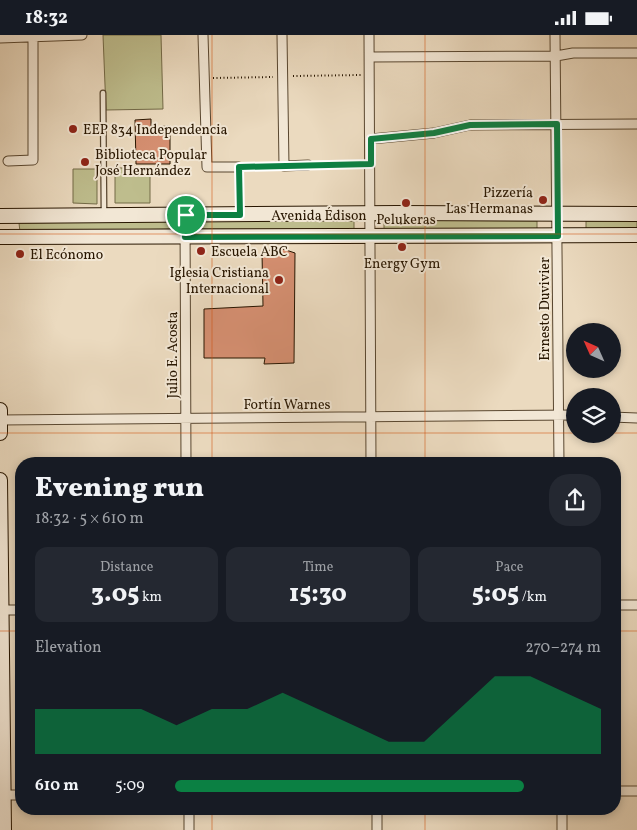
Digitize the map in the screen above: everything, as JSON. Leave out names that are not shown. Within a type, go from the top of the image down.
[{"type":"main road","name":"Avenida Édison","points":[[0,217],[637,214]]},
{"type":"main road","name":"Avenida Édison","points":[[0,237],[637,235]]},
{"type":"main road","points":[[0,410],[0,433]]},
{"type":"main road","points":[[0,480],[2,795],[4,830]]},
{"type":"street","points":[[204,35],[207,167],[239,167]]},
{"type":"street","points":[[282,35],[284,166],[308,165]]},
{"type":"street","points":[[369,35],[371,139],[371,457]]},
{"type":"street","name":"Ernesto Duvivier","points":[[556,35],[559,457]]},
{"type":"street","points":[[0,37],[82,36]]},
{"type":"street","points":[[8,161],[32,160],[33,38]]},
{"type":"street","points":[[370,57],[556,57],[573,53],[637,53]]},
{"type":"street","points":[[371,139],[434,133],[470,125],[637,124]]},
{"type":"street","name":"Julio E. Acosta","points":[[186,215],[186,457]]},
{"type":"street","name":"Fortín Warnes","points":[[0,420],[371,418],[566,414]]},
{"type":"street","points":[[621,417],[637,418]]},
{"type":"street","points":[[621,605],[637,605]]},
{"type":"street","points":[[1,610],[15,610]]},
{"type":"street","points":[[621,791],[637,791]]},
{"type":"street","points":[[2,795],[15,795]]},
{"type":"street","points":[[189,815],[189,830]]},
{"type":"street","points":[[377,815],[377,830]]},
{"type":"street","points":[[562,815],[562,830]]},
{"type":"lane","points":[[103,93],[104,216]]},
{"type":"path","points":[[308,165],[371,164]]},
{"type":"path","points":[[240,215],[239,167],[284,166]]},
{"type":"shaded area","points":[[103,35],[161,35],[163,109],[106,110]]},
{"type":"shaded area","points":[[115,168],[150,168],[150,203],[115,203]]},
{"type":"shaded area","points":[[73,169],[97,169],[97,204],[73,203]]},
{"type":"shaded area","points":[[384,220],[537,221],[537,229],[384,229]]},
{"type":"shaded area","points":[[637,220],[637,229],[586,229],[586,221]]},
{"type":"shaded area","points":[[175,221],[175,229],[20,232],[19,223]]},
{"type":"shaded area","points":[[200,221],[354,221],[354,230],[200,229]]},
{"type":"building","points":[[151,119],[151,127],[170,126],[170,164],[136,164],[135,120]]},
{"type":"building","name":"Iglesia Cristiana Internacional","points":[[280,248],[295,253],[294,363],[264,364],[265,358],[204,358],[204,309],[263,306],[262,252]]},
{"type":"place","name":"EEP 834 Independencia","points":[[73,129]]},
{"type":"place","name":"Biblioteca Popular José Hernández","points":[[85,162]]},
{"type":"place","name":"Pizzería Las Hermanas","points":[[543,200]]},
{"type":"place","name":"Pelukeras","points":[[406,203]]},
{"type":"place","name":"Energy Gym","points":[[402,247]]},
{"type":"place","name":"Escuela ABC","points":[[201,251]]},
{"type":"place","name":"El Ecónomo","points":[[20,254]]},
{"type":"place","name":"Iglesia Cristiana Internacional","points":[[279,280]]},
{"type":"route","points":[[557,124],[558,236],[370,235],[185,237],[186,215],[240,215],[239,167],[371,164],[371,139],[434,133],[470,125],[557,124]]}]
